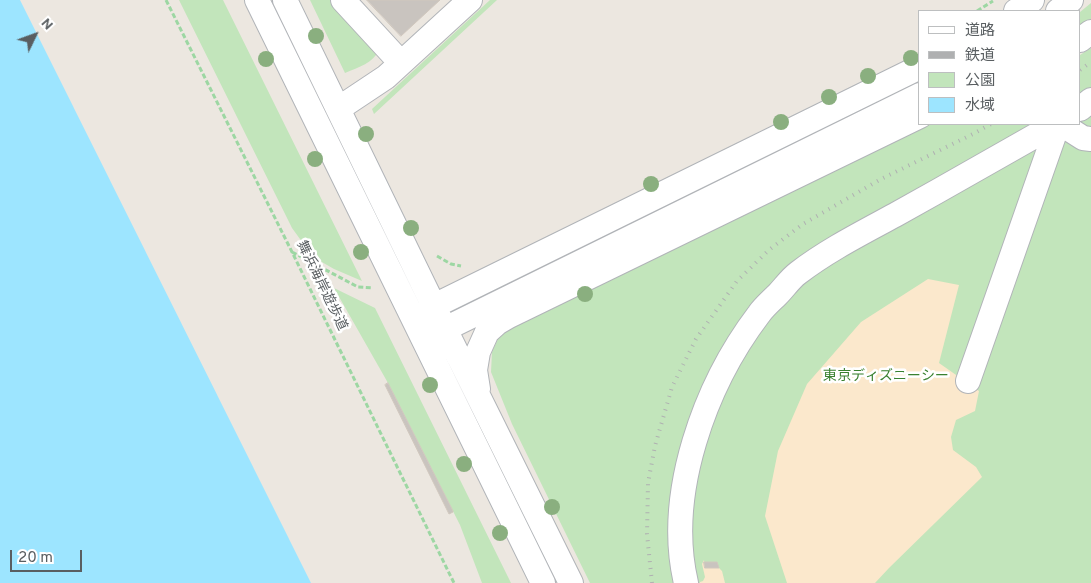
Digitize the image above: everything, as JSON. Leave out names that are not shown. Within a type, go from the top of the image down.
[{"type":"street","points":[[257,0],[543,583]]},
{"type":"street","points":[[285,0],[479,399],[571,583]]},
{"type":"street","points":[[343,0],[401,63]]},
{"type":"street","points":[[338,109],[386,77],[470,0]]},
{"type":"street","points":[[1017,10],[1032,0]]},
{"type":"street","points":[[1059,10],[1071,0]]},
{"type":"street","points":[[417,328],[434,306],[918,69]]},
{"type":"street","points":[[417,328],[445,329],[918,96]]},
{"type":"street","points":[[479,399],[475,370],[478,352],[487,332],[497,323],[918,117]]},
{"type":"street","points":[[686,583],[681,549],[682,502],[690,457],[710,398],[732,354],[759,313],[797,274],[834,250],[1056,125]]},
{"type":"street","points":[[968,382],[1058,125]]},
{"type":"street","points":[[1060,125],[1084,138],[1091,139]]},
{"type":"path","name":"舞浜海岸遊歩道","points":[[166,0],[454,583]]},
{"type":"path","points":[[979,10],[994,0]]},
{"type":"path","points":[[432,250],[450,264],[467,267]]},
{"type":"path","points":[[292,252],[358,286]]},
{"type":"green space","points":[[179,0],[223,0],[362,281],[334,269],[313,257],[292,228]]},
{"type":"green space","points":[[310,0],[335,0],[379,50],[373,58],[365,64],[345,73]]},
{"type":"green space","points":[[490,0],[497,0],[374,114],[372,109]]},
{"type":"green space","points":[[1091,3],[1091,21],[1081,27],[1081,11]]},
{"type":"green space","name":"東京ディズニーシー","points":[[1091,48],[1091,583],[590,583],[512,424],[491,372],[492,352],[499,336],[509,328],[925,125],[1081,125],[1081,54]]},
{"type":"green space","points":[[334,288],[375,308],[511,583],[482,583],[460,525],[388,383]]},
{"type":"sand","points":[[928,279],[959,285],[939,363],[979,391],[975,411],[956,420],[951,437],[953,450],[976,467],[982,477],[875,583],[787,583],[765,516],[778,451],[807,384],[861,322]]},
{"type":"sand","points":[[704,560],[705,568],[719,568],[722,571],[725,583],[700,583],[705,577],[702,564]]},
{"type":"water","points":[[0,0],[20,0],[311,583],[0,583]]},
{"type":"building","points":[[367,0],[440,0],[401,36]]},
{"type":"building","points":[[388,383],[453,511],[449,514],[385,385]]},
{"type":"building","points":[[704,562],[717,562],[719,568],[705,568]]},
{"type":"railway","points":[[1081,69],[1091,62]]},
{"type":"railway","points":[[652,583],[647,534],[648,483],[655,446],[672,387],[696,339],[737,281],[769,250],[803,224],[881,179],[989,125]]}]
